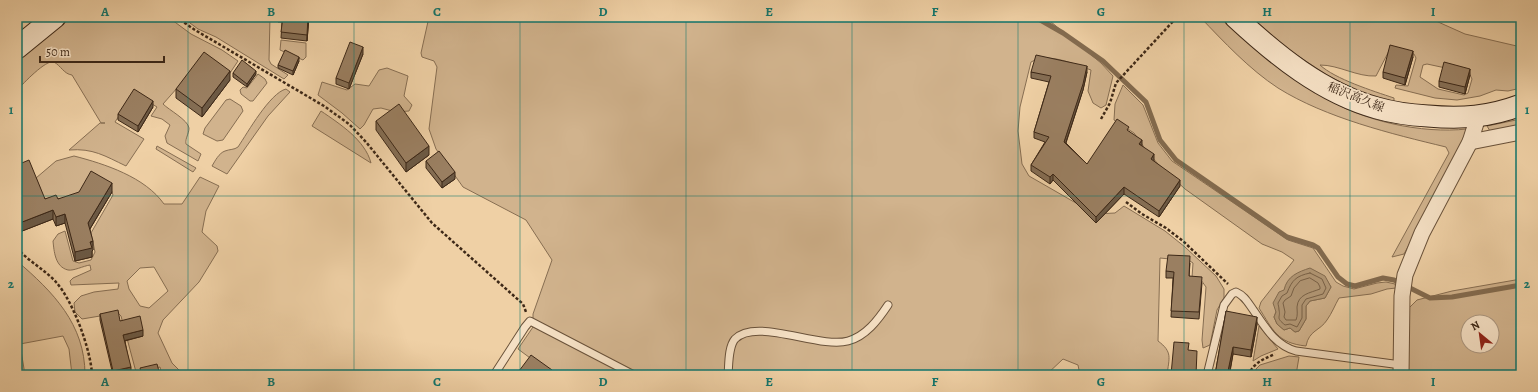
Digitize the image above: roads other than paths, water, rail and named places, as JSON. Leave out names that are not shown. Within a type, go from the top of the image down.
[{"type":"main road","points":[[17,48],[55,17]]},
{"type":"main road","name":"稲沢高久線","points":[[1235,17],[1286,61],[1312,78],[1343,95],[1377,108],[1411,114],[1442,117],[1478,117],[1501,112],[1521,105]]},
{"type":"street","points":[[1401,370],[1402,296],[1405,275],[1422,233],[1470,142],[1478,117]]},
{"type":"street","points":[[1470,142],[1521,132]]},
{"type":"lane","points":[[1206,375],[1224,305],[1232,294],[1236,292],[1244,297],[1269,333],[1287,349],[1401,370]]},
{"type":"lane","points":[[728,375],[731,346],[735,339],[749,332],[764,331],[835,344],[849,341],[864,334],[880,317],[888,305]]},
{"type":"lane","points":[[494,375],[530,321],[634,375]]},
{"type":"water","points":[[1310,268],[1325,276],[1331,287],[1325,298],[1310,301],[1306,306],[1306,319],[1299,331],[1295,332],[1290,328],[1284,330],[1277,324],[1274,317],[1276,312],[1273,303],[1279,292],[1284,290],[1285,285],[1290,278],[1297,273]]},
{"type":"waterway","points":[[1035,17],[1063,33],[1103,61],[1146,102],[1160,140],[1176,160],[1287,237],[1318,248],[1338,277],[1347,284],[1355,286],[1383,278],[1394,280],[1430,298],[1452,297],[1521,285]]}]
